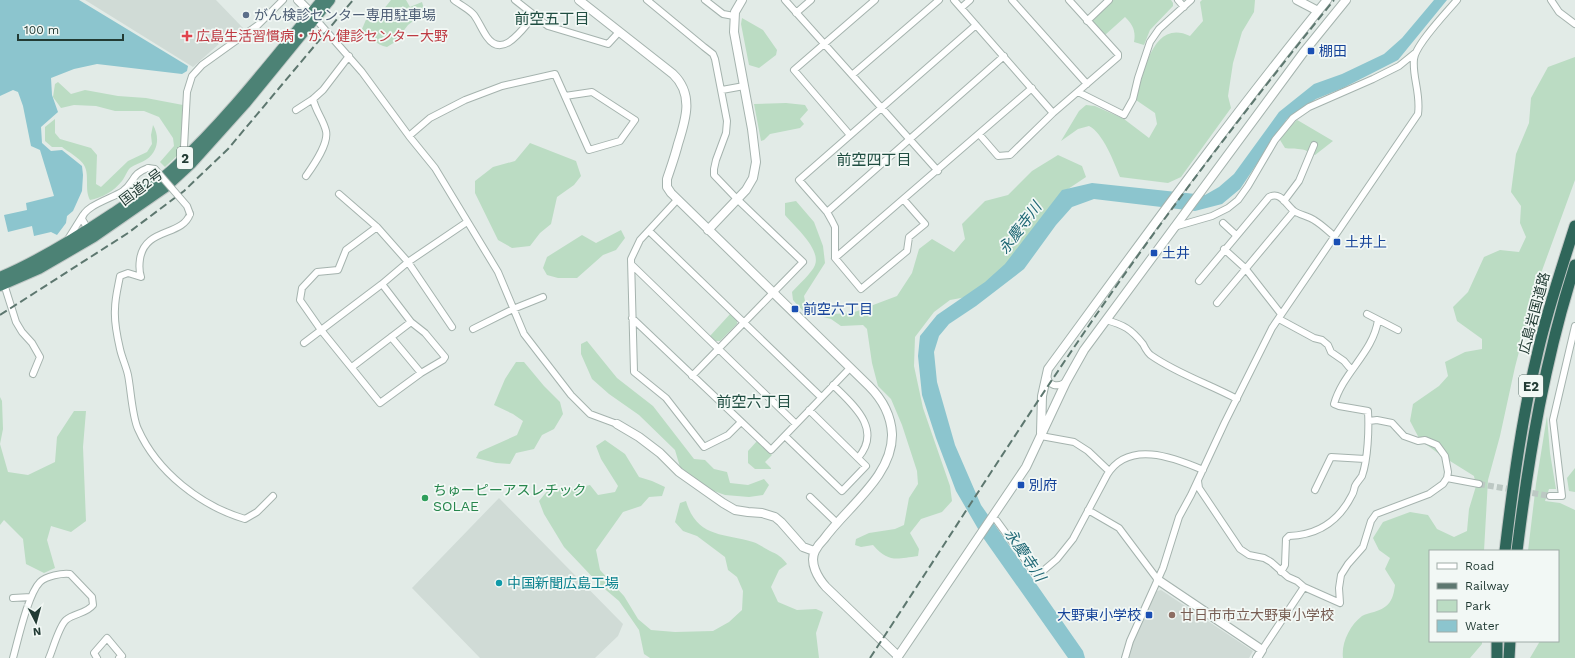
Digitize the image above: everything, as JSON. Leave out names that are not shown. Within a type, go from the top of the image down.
[{"type":"highway","name":"国道2号","points":[[1,282],[54,250],[91,233],[152,198],[192,163],[245,104],[313,16],[322,0]]},
{"type":"highway","name":"国道2号","points":[[1,282],[39,269],[91,233],[150,188],[187,156],[313,16],[330,0]]},
{"type":"highway","name":"広島岩国道路","points":[[1505,550],[1522,430],[1538,351],[1555,289],[1575,226]]},
{"type":"highway","name":"広島岩国道路","points":[[1517,550],[1526,483],[1546,372],[1575,265]]},
{"type":"highway","points":[[1497,642],[1497,658]]},
{"type":"highway","points":[[1509,658],[1510,642]]},
{"type":"street","points":[[187,156],[184,146],[187,92],[192,76],[202,65],[255,28],[283,0]]},
{"type":"street","points":[[298,0],[349,56],[435,168],[498,272],[524,334],[571,395],[590,414],[616,424],[639,437],[660,453],[679,472],[723,503],[735,510],[762,513],[775,517],[803,547],[814,551]]},
{"type":"street","points":[[454,0],[474,15],[486,37],[495,45],[510,43],[534,16]]},
{"type":"street","points":[[515,0],[548,26],[608,44],[619,32]]},
{"type":"street","points":[[579,0],[673,74],[678,79],[685,93],[687,115],[667,179],[668,187],[671,193],[850,368],[878,396],[886,408],[892,428],[891,446],[883,470],[837,522],[814,551],[813,558],[821,582],[899,657],[978,538],[996,518],[1026,467],[1066,382],[1084,350],[1303,53],[1346,0]]},
{"type":"street","points":[[647,0],[713,54],[717,64],[727,126],[714,169],[714,174],[737,199],[803,262],[692,376]]},
{"type":"street","points":[[705,0],[722,14],[734,16]]},
{"type":"street","points":[[708,230],[746,190],[753,178],[756,162],[734,32],[734,16],[738,5],[742,0]]},
{"type":"street","points":[[785,0],[938,171]]},
{"type":"street","points":[[796,13],[810,0]]},
{"type":"street","points":[[850,134],[794,70],[875,0]]},
{"type":"street","points":[[852,75],[939,0]]},
{"type":"street","points":[[954,0],[1053,113]]},
{"type":"street","points":[[961,8],[970,0]]},
{"type":"street","points":[[1012,0],[1087,84]]},
{"type":"street","points":[[979,134],[998,156],[1010,155],[1053,113],[1118,58],[1118,54],[1069,0]]},
{"type":"street","points":[[1088,21],[1109,0]]},
{"type":"street","points":[[1178,0],[1184,6]]},
{"type":"street","points":[[1078,92],[1124,115],[1133,99],[1138,78],[1150,42],[1158,29],[1191,0]]},
{"type":"street","points":[[1297,0],[1318,11]]},
{"type":"street","points":[[1040,436],[1042,396],[1048,369],[1269,71],[1327,0]]},
{"type":"street","points":[[1174,227],[1212,216],[1228,208],[1238,200],[1275,140],[1293,118],[1309,107],[1399,66],[1415,53],[1457,0]]},
{"type":"street","points":[[1551,0],[1559,12],[1575,24]]},
{"type":"street","points":[[904,200],[925,224],[909,237],[906,251],[861,290],[835,258],[835,227],[827,212],[799,180],[976,25]]},
{"type":"street","points":[[1125,658],[1130,641],[1158,580],[1180,517],[1236,399],[1272,328],[1418,114],[1419,99],[1415,72],[1415,53]]},
{"type":"street","points":[[296,110],[313,99],[323,90],[349,56]]},
{"type":"street","points":[[827,212],[1004,56]]},
{"type":"street","points":[[409,136],[430,118],[465,100],[502,86],[555,74],[589,150],[620,141],[635,120],[592,92],[565,96]]},
{"type":"street","points":[[722,90],[744,86]]},
{"type":"street","points":[[835,258],[938,171],[1032,88]]},
{"type":"street","points":[[306,176],[320,154],[325,142],[326,132],[315,109],[313,99]]},
{"type":"street","points":[[1284,201],[1299,181],[1314,145]]},
{"type":"street","points":[[54,250],[65,242],[83,215],[93,206],[123,191],[138,172],[148,168],[155,169],[187,206],[190,214],[188,220],[180,226],[160,234],[149,241],[141,253],[138,269],[141,277],[128,273],[120,276],[115,310],[117,334],[120,350],[128,374],[137,428],[149,449],[171,475],[190,491],[228,514],[245,519],[257,512],[273,496]]},
{"type":"street","points":[[339,194],[377,227],[408,262],[452,327]]},
{"type":"street","points":[[1199,281],[1224,249],[1269,197],[1274,195],[1277,195],[1294,211],[1315,221],[1334,236]]},
{"type":"street","points":[[677,200],[640,240],[631,259],[634,372],[666,398],[704,447],[728,435],[741,422]]},
{"type":"street","points":[[1218,303],[1245,268],[1294,211]]},
{"type":"street","points":[[83,215],[82,219],[91,233]]},
{"type":"street","points":[[304,343],[382,284],[408,262],[467,222]]},
{"type":"street","points":[[1223,223],[1236,235]]},
{"type":"street","points":[[377,227],[346,250],[338,270],[317,272],[302,288],[300,300],[321,330],[380,403],[421,373],[443,360],[445,357],[426,333],[411,322],[382,284]]},
{"type":"street","points":[[648,231],[822,397]]},
{"type":"street","points":[[1224,249],[1245,268],[1280,316],[1314,338],[1322,340],[1328,345],[1331,352],[1349,367]]},
{"type":"street","points":[[632,265],[796,424]]},
{"type":"street","points":[[1,282],[16,322],[40,356],[33,374]]},
{"type":"street","points":[[473,328],[543,297]]},
{"type":"street","points":[[1367,314],[1398,330]]},
{"type":"street","points":[[632,318],[771,450],[850,368]]},
{"type":"street","points":[[1106,320],[1121,324],[1130,329],[1150,356],[1194,380],[1213,387],[1236,399]]},
{"type":"street","points":[[1281,572],[1284,565],[1286,539],[1289,536],[1305,534],[1318,530],[1339,516],[1362,476],[1369,421],[1368,411],[1334,404],[1341,385],[1372,340],[1378,320]]},
{"type":"street","points":[[352,367],[411,322]]},
{"type":"street","points":[[1550,496],[1562,496],[1553,420],[1575,326]]},
{"type":"street","points":[[392,337],[421,373]]},
{"type":"street","points":[[1048,369],[1047,378],[1053,385],[1060,385],[1066,382]]},
{"type":"street","points":[[833,385],[858,410],[865,423],[867,437],[865,450],[858,458]]},
{"type":"street","points":[[785,436],[842,491],[866,466],[809,410]]},
{"type":"street","points":[[1198,481],[1199,488],[1240,549],[1249,555],[1264,558],[1271,562],[1281,572],[1304,587],[1340,603],[1339,588],[1341,575],[1348,564],[1363,547],[1371,521],[1376,514],[1429,494],[1443,484],[1447,478],[1448,472],[1445,456],[1437,445],[1425,440],[1418,441],[1404,436],[1392,423],[1377,420],[1369,421]]},
{"type":"street","points":[[1040,436],[1074,442],[1088,451],[1109,471]]},
{"type":"street","points":[[996,518],[1037,576],[1066,549],[1080,528],[1109,471],[1119,461],[1137,454],[1146,453],[1182,461],[1203,470]]},
{"type":"street","points":[[1315,490],[1331,457],[1365,459]]},
{"type":"street","points":[[1447,478],[1478,484]]},
{"type":"street","points":[[810,497],[837,522]]},
{"type":"street","points":[[1088,510],[1120,528],[1158,580],[1262,650]]},
{"type":"street","points":[[13,658],[31,597],[42,580],[66,573],[73,575],[92,597],[93,604],[86,611],[63,622],[49,658]]},
{"type":"street","points":[[1257,658],[1304,587]]},
{"type":"street","points":[[13,598],[31,597]]},
{"type":"street","points":[[97,658],[94,654],[107,638],[122,656],[119,658]]},
{"type":"shaded area","name":"広島生活習慣病・がん健診センター大野","points":[[85,0],[216,0],[243,28],[219,44],[193,67]]},
{"type":"shaded area","points":[[499,498],[623,624],[618,636],[595,658],[480,658],[412,588]]},
{"type":"shaded area","name":"廿日市市立大野東小学校","points":[[1161,590],[1253,651],[1249,658],[1128,658],[1133,639],[1157,591]]},
{"type":"green space","points":[[391,0],[406,0],[410,7],[422,2],[425,12],[408,25],[395,42],[387,47],[376,43],[362,29],[368,15],[383,10]]},
{"type":"green space","points":[[1113,0],[1171,0],[1173,6],[1150,30],[1144,45],[1134,42],[1135,35],[1133,28],[1125,17],[1105,35],[1091,20]]},
{"type":"green space","points":[[1202,0],[1255,0],[1254,12],[1242,32],[1233,63],[1228,96],[1231,108],[1181,177],[1168,183],[1120,177],[1103,141],[1089,126],[1078,129],[1061,141],[1079,111],[1086,105],[1095,106],[1124,119],[1149,138],[1157,124],[1155,113],[1136,100],[1146,64],[1151,52],[1158,42],[1167,35],[1177,33],[1190,36],[1203,21],[1200,2]]},
{"type":"green space","points":[[742,18],[763,30],[777,50],[776,55],[759,68],[749,65],[741,24]]},
{"type":"green space","points":[[1575,57],[1575,180],[1536,287],[1515,367],[1500,436],[1488,480],[1484,550],[1429,550],[1429,642],[1482,642],[1482,644],[1470,658],[1343,658],[1343,646],[1350,629],[1354,624],[1363,615],[1384,608],[1392,599],[1395,585],[1385,569],[1390,558],[1379,550],[1373,538],[1383,522],[1410,512],[1428,515],[1437,529],[1454,537],[1467,531],[1469,509],[1476,486],[1474,476],[1420,440],[1410,421],[1413,404],[1439,386],[1448,376],[1445,362],[1465,352],[1482,349],[1482,339],[1457,321],[1453,307],[1468,292],[1484,257],[1500,250],[1519,252],[1526,237],[1520,223],[1521,206],[1511,192],[1516,154],[1529,123],[1531,98],[1548,67]]},
{"type":"green space","points":[[58,82],[71,94],[85,90],[118,96],[146,98],[183,105],[181,152],[165,167],[160,162],[174,146],[173,138],[159,117],[144,111],[115,111],[96,106],[74,105],[61,108],[53,97],[55,84]]},
{"type":"green space","points":[[786,103],[805,105],[808,110],[800,119],[804,124],[800,128],[770,134],[761,141],[754,104]]},
{"type":"green space","points":[[55,119],[55,133],[60,139],[91,148],[97,155],[96,184],[101,187],[128,161],[147,152],[152,144],[151,135],[153,125],[157,134],[156,148],[151,156],[130,168],[122,181],[112,191],[103,196],[90,200],[87,191],[87,173],[84,165],[62,147],[52,147],[45,141],[45,127]]},
{"type":"green space","points":[[1297,120],[1333,141],[1315,155],[1302,150],[1285,148],[1280,140],[1282,134]]},
{"type":"green space","points":[[530,143],[576,161],[581,176],[574,185],[557,197],[551,224],[540,233],[530,246],[512,248],[498,240],[475,193],[475,181],[493,167],[515,161]]},
{"type":"green space","points":[[1058,155],[1082,166],[1086,177],[1065,191],[983,294],[950,300],[934,312],[915,337],[914,366],[923,408],[950,486],[952,501],[942,512],[921,519],[910,533],[919,549],[918,556],[898,559],[884,555],[873,545],[861,547],[855,545],[856,539],[869,533],[895,529],[904,525],[909,498],[918,484],[917,471],[902,425],[891,399],[878,386],[872,363],[867,329],[863,325],[841,326],[831,319],[804,312],[793,300],[792,292],[811,272],[815,265],[816,259],[811,245],[785,215],[785,203],[796,201],[814,222],[823,246],[825,263],[804,296],[806,306],[832,314],[852,313],[897,296],[912,273],[919,249],[932,239],[954,252],[965,239],[962,224],[985,201],[1008,195],[1032,171]]},
{"type":"green space","points":[[621,230],[625,238],[616,250],[603,255],[577,278],[558,278],[547,275],[543,268],[547,257],[582,235],[596,243]]},
{"type":"green space","points":[[731,313],[737,319],[737,324],[720,341],[715,341],[710,336]]},
{"type":"green space","points":[[587,341],[617,378],[653,406],[694,459],[705,460],[714,469],[727,472],[730,483],[748,485],[764,479],[769,485],[763,495],[749,497],[725,495],[711,490],[680,467],[675,450],[639,415],[609,394],[592,379],[581,354],[581,344]]},
{"type":"green space","points":[[516,362],[524,362],[560,402],[563,414],[554,429],[542,435],[534,449],[516,453],[510,464],[496,463],[476,458],[479,452],[517,435],[523,421],[513,414],[494,405],[505,379]]},
{"type":"green space","points":[[0,397],[2,401],[3,429],[0,444]]},
{"type":"green space","points":[[74,411],[86,411],[83,447],[86,521],[71,532],[51,526],[47,540],[55,568],[44,573],[26,564],[23,539],[4,520],[0,525],[0,444],[8,472],[28,475],[55,462],[57,437]]},
{"type":"green space","points":[[1547,416],[1550,453],[1556,489],[1549,489],[1545,501],[1560,503],[1575,510],[1575,658],[1530,658],[1539,642],[1559,642],[1559,550],[1528,550],[1536,484]]},
{"type":"green space","points":[[605,440],[625,454],[639,477],[665,487],[662,496],[649,497],[641,506],[623,512],[596,550],[600,570],[624,596],[638,619],[651,630],[675,632],[713,631],[729,622],[742,610],[743,591],[737,577],[728,570],[725,557],[697,536],[683,531],[675,522],[680,503],[686,501],[697,522],[704,528],[722,535],[755,543],[777,555],[787,564],[779,570],[771,587],[778,602],[797,610],[816,609],[823,612],[816,633],[819,658],[650,658],[644,654],[639,630],[619,601],[600,585],[564,547],[544,514],[539,501],[548,490],[572,489],[590,485],[598,495],[615,492],[618,486],[601,459],[596,446]]},
{"type":"green space","points":[[757,441],[772,455],[765,462],[771,469],[755,469],[748,463],[748,451]]},
{"type":"green space","points":[[1575,468],[1575,492],[1569,491],[1567,478]]},
{"type":"water","points":[[0,0],[79,0],[188,66],[187,71],[182,74],[97,64],[74,69],[51,78],[52,95],[58,112],[41,127],[42,143],[51,151],[62,150],[82,166],[83,175],[82,191],[73,211],[67,216],[66,223],[57,235],[51,232],[34,236],[32,226],[8,232],[4,215],[27,210],[26,203],[54,196],[40,150],[31,146],[23,106],[18,92],[13,90],[0,96]]},
{"type":"water","points":[[1434,0],[1447,0],[1398,60],[1343,88],[1316,99],[1287,119],[1240,189],[1222,204],[1195,211],[1094,199],[1072,207],[1056,225],[1024,269],[976,306],[949,324],[939,336],[934,352],[937,382],[955,445],[981,505],[1083,651],[1085,658],[1068,658],[984,539],[956,491],[922,395],[918,356],[920,336],[937,315],[985,282],[1005,264],[1062,190],[1092,183],[1205,195],[1219,187],[1234,174],[1279,112],[1314,84],[1342,74],[1384,54],[1402,38]]},
{"type":"tunnel","points":[[1479,484],[1550,496]]},
{"type":"railway","points":[[0,315],[128,233],[184,191],[228,149],[353,0]]},
{"type":"railway","points":[[870,658],[1026,419],[1109,296],[1203,167],[1334,0]]},
{"type":"place","name":"がん検診センター専用駐車場","points":[[246,15]]},
{"type":"place","name":"広島生活習慣病・がん健診センター大野","points":[[187,36]]},
{"type":"place","name":"棚田","points":[[1311,51]]},
{"type":"place","name":"土井上","points":[[1337,242]]},
{"type":"place","name":"土井","points":[[1154,253]]},
{"type":"place","name":"前空六丁目","points":[[795,309]]},
{"type":"place","name":"別府","points":[[1021,485]]},
{"type":"place","name":"ちゅーピーアスレチック SOLAE","points":[[425,498]]},
{"type":"place","name":"中国新聞広島工場","points":[[499,583]]},
{"type":"place","name":"大野東小学校","points":[[1149,615]]},
{"type":"place","name":"廿日市市立大野東小学校","points":[[1172,615]]},
{"type":"district","name":"前空五丁目","points":[[552,19]]},
{"type":"district","name":"前空四丁目","points":[[874,160]]},
{"type":"district","name":"前空六丁目","points":[[754,402]]},
{"type":"water label","name":"永慶寺川","points":[[1020,228]]},
{"type":"water label","name":"永慶寺川","points":[[1025,555]]}]
